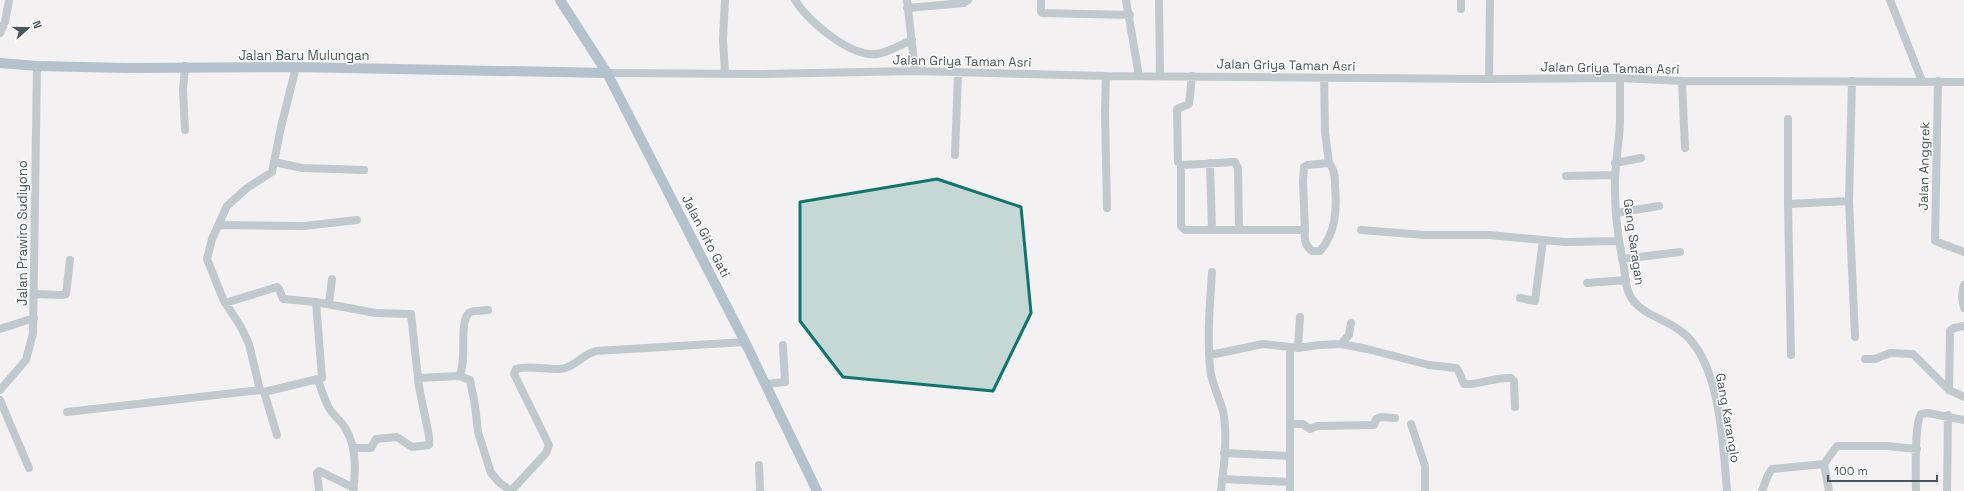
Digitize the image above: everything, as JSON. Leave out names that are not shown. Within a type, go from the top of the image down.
[{"type":"main road","name":"Jalan Gito Gati","points":[[560,0],[607,73],[745,342],[817,491]]},
{"type":"main road","name":"Jalan Baru Mulungan","points":[[0,63],[37,66],[296,67],[607,73]]},
{"type":"street","points":[[0,33],[5,22],[9,0]]},
{"type":"street","points":[[724,74],[725,0]]},
{"type":"street","points":[[795,0],[813,22],[832,37],[859,51],[870,54],[882,52],[912,40]]},
{"type":"street","points":[[915,71],[907,4],[964,3],[968,0]]},
{"type":"street","points":[[1041,0],[1042,13],[1130,15]]},
{"type":"street","points":[[1126,0],[1130,15],[1139,76]]},
{"type":"street","points":[[1159,0],[1160,75]]},
{"type":"street","points":[[1461,0],[1461,9]]},
{"type":"street","points":[[1489,79],[1490,0]]},
{"type":"street","points":[[1890,0],[1922,81]]},
{"type":"street","name":"Jalan Prawiro Sudiyono","points":[[0,390],[26,360],[33,338],[37,66]]},
{"type":"street","points":[[185,66],[183,90],[185,130]]},
{"type":"street","points":[[277,435],[262,391],[249,344],[241,327],[225,302],[207,259],[212,239],[228,206],[247,188],[272,172],[280,127],[296,67]]},
{"type":"street","name":"Jalan Griya Taman Asri","points":[[607,73],[724,74],[915,71],[1106,76],[1160,75],[1489,79],[1620,78],[1682,81],[1964,82]]},
{"type":"street","points":[[955,155],[958,73]]},
{"type":"street","points":[[1106,76],[1105,112],[1107,208]]},
{"type":"street","points":[[1178,162],[1177,109],[1189,104],[1192,76]]},
{"type":"street","points":[[1324,78],[1325,132],[1329,163],[1333,167],[1335,176],[1337,207],[1332,230],[1326,244],[1320,251],[1312,251],[1306,246],[1304,238],[1304,167],[1307,165],[1329,163]]},
{"type":"street","name":"Gang Saragan","points":[[1620,78],[1620,124],[1615,162],[1616,213],[1619,241],[1628,291],[1632,300],[1640,308],[1683,332]]},
{"type":"street","points":[[1682,81],[1685,148]]},
{"type":"street","points":[[1852,81],[1850,201],[1855,337]]},
{"type":"street","name":"Jalan Anggrek","points":[[1938,81],[1935,241],[1964,252]]},
{"type":"street","points":[[1788,119],[1791,355]]},
{"type":"street","points":[[1615,162],[1641,158]]},
{"type":"street","points":[[274,162],[302,168],[364,170]]},
{"type":"street","points":[[1239,229],[1238,166],[1235,162],[1182,165],[1182,229],[1187,231],[1239,229],[1305,230]]},
{"type":"street","points":[[1210,164],[1212,230]]},
{"type":"street","points":[[1566,176],[1615,175]]},
{"type":"street","points":[[1788,204],[1850,201]]},
{"type":"street","points":[[1616,213],[1659,206]]},
{"type":"street","points":[[219,225],[304,226],[357,220]]},
{"type":"street","points":[[1361,230],[1425,235],[1489,234],[1566,242],[1619,241]]},
{"type":"street","points":[[1520,298],[1536,301],[1543,240]]},
{"type":"street","points":[[1622,259],[1680,252]]},
{"type":"street","points":[[34,294],[66,294],[70,260]]},
{"type":"street","points":[[1212,272],[1210,355],[1213,382],[1222,411],[1224,453],[1221,491]]},
{"type":"street","points":[[329,303],[332,279]]},
{"type":"street","points":[[1587,282],[1626,280]]},
{"type":"street","points":[[1964,284],[1962,297],[1964,308]]},
{"type":"street","points":[[225,302],[277,287],[282,299],[329,303],[376,313],[411,314],[418,378],[426,425],[431,441],[429,445],[412,447],[395,437],[376,438],[371,448],[353,448]]},
{"type":"street","points":[[67,412],[262,391],[318,380],[322,378],[322,374],[316,302]]},
{"type":"street","points":[[459,376],[463,366],[464,334],[468,315],[472,312],[488,310]]},
{"type":"street","points":[[1290,491],[1290,424],[1294,348],[1300,317]]},
{"type":"street","points":[[0,329],[34,318]]},
{"type":"street","points":[[1341,344],[1349,335],[1351,323]]},
{"type":"street","points":[[1949,390],[1950,331],[1954,328],[1964,326]]},
{"type":"street","name":"Gang Karanglo","points":[[1683,332],[1696,347],[1710,374],[1722,443],[1727,491]]},
{"type":"street","points":[[418,378],[459,376],[467,378],[471,382],[478,432],[487,463],[497,481],[511,491],[546,453],[549,445],[514,374],[516,369],[560,369],[596,351],[745,342]]},
{"type":"street","points":[[1210,355],[1263,344],[1294,348],[1341,344],[1429,365],[1456,368],[1464,384],[1504,377],[1511,378],[1514,381],[1515,407]]},
{"type":"street","points":[[766,384],[785,382],[783,345]]},
{"type":"street","points":[[1865,359],[1870,360],[1890,353],[1913,354],[1949,390],[1964,397]]},
{"type":"street","points":[[318,380],[328,407],[345,427],[353,448],[354,485],[319,471],[317,473],[319,491]]},
{"type":"street","points":[[0,400],[29,468]]},
{"type":"street","points":[[1916,491],[1919,417],[1921,414],[1928,413],[1964,420]]},
{"type":"street","points":[[1947,491],[1948,416]]},
{"type":"street","points":[[1290,424],[1303,424],[1310,429],[1317,426],[1374,425],[1376,419],[1381,417],[1395,418]]},
{"type":"street","points":[[1411,424],[1425,466],[1425,491]]},
{"type":"street","points":[[1828,491],[1824,464],[1837,446],[1880,446],[1917,449]]},
{"type":"street","points":[[1224,453],[1290,456]]},
{"type":"street","points":[[1762,491],[1772,469],[1824,464]]},
{"type":"street","points":[[759,465],[760,491]]},
{"type":"street","points":[[1222,479],[1290,482]]},
{"type":"highlighted area","points":[[937,179],[1021,207],[1031,313],[993,391],[843,377],[800,321],[800,202]]}]
